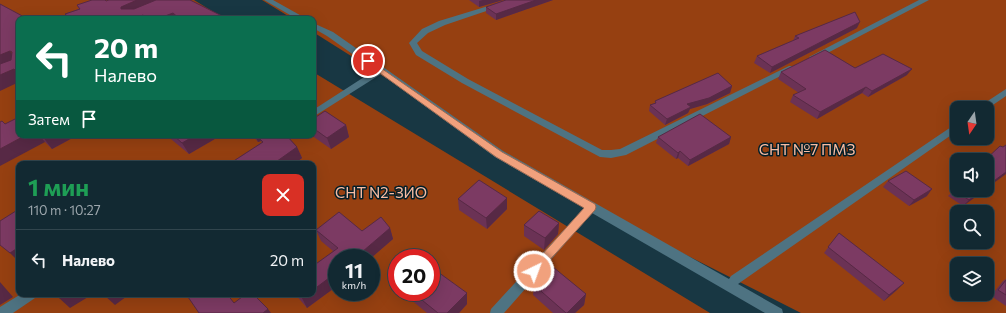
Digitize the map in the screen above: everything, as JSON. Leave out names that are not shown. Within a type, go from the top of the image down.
[{"type":"street","points":[[268,0],[297,16]]},
{"type":"street","points":[[515,0],[442,23],[425,31],[413,43],[419,53],[439,65],[600,153],[611,154],[622,152],[925,0]]},
{"type":"street","points":[[316,27],[330,34],[499,154],[777,313]]},
{"type":"street","points":[[316,112],[381,70]]},
{"type":"street","points":[[992,101],[1006,92]]},
{"type":"street","points":[[735,280],[950,131]]},
{"type":"street","points":[[496,313],[591,207]]},
{"type":"street","points":[[2,313],[26,297]]},
{"type":"green space","name":"СНТ N2-ЗИО","points":[[0,0],[194,0],[220,16],[16,16],[16,138],[316,138],[316,74],[710,313],[0,313]]},
{"type":"green space","name":"СНТ №7 ПМЗ","points":[[262,0],[1006,0],[1006,313],[801,313],[591,207],[316,34],[316,16],[288,16]]},
{"type":"building","points":[[92,0],[137,0],[121,7],[121,9],[134,9],[156,0],[190,0],[222,16],[176,16],[173,13],[165,16],[67,16],[65,14],[80,9],[77,5]]},
{"type":"building","points":[[506,0],[536,0],[496,14],[486,7]]},
{"type":"building","points":[[0,4],[22,16],[16,16],[16,71],[14,69],[0,75],[0,64],[11,60],[12,52],[10,51],[0,55]]},
{"type":"building","points":[[855,12],[860,22],[772,67],[757,56],[799,38],[795,36]]},
{"type":"building","points":[[825,50],[855,68],[883,54],[912,69],[872,91],[866,87],[820,112],[793,95],[806,89],[781,72]]},
{"type":"building","points":[[718,73],[732,86],[709,98],[687,104],[691,107],[667,119],[650,105],[656,103],[655,101]]},
{"type":"building","points":[[325,111],[346,125],[327,138],[316,130],[316,117]]},
{"type":"building","points":[[700,114],[731,137],[690,160],[680,151],[678,153],[658,137]]},
{"type":"building","points":[[16,118],[16,138],[20,138],[0,149],[0,122],[2,121],[5,124]]},
{"type":"building","points":[[176,138],[191,138],[182,143]]},
{"type":"building","points":[[289,138],[297,147],[277,161],[234,161],[263,142],[260,139]]},
{"type":"building","points":[[1006,145],[1006,172],[994,181],[994,153],[992,153],[1000,146],[1003,147]]},
{"type":"building","points":[[906,171],[932,189],[914,200],[888,181]]},
{"type":"building","points":[[479,180],[507,198],[486,218],[458,199]]},
{"type":"building","points":[[964,197],[973,197],[969,200]]},
{"type":"building","points":[[16,211],[16,249],[10,253],[0,245],[0,221]]},
{"type":"building","points":[[539,211],[559,223],[545,238],[524,225]]},
{"type":"building","points":[[339,212],[362,231],[381,217],[390,228],[366,249],[337,249],[338,248],[316,230]]},
{"type":"building","points":[[839,233],[904,283],[889,295],[828,247]]},
{"type":"building","points":[[328,255],[328,279],[316,288],[316,264]]},
{"type":"building","points":[[553,267],[586,294],[567,313],[534,285]]},
{"type":"building","points":[[440,274],[467,293],[447,313],[438,313],[423,301],[440,301]]},
{"type":"building","points":[[1006,280],[1006,295],[998,290]]},
{"type":"building","points":[[188,297],[229,297],[234,303],[242,297],[256,297],[268,309],[263,313],[199,313]]},
{"type":"route","points":[[368,61],[499,154],[591,207],[534,271]]}]
